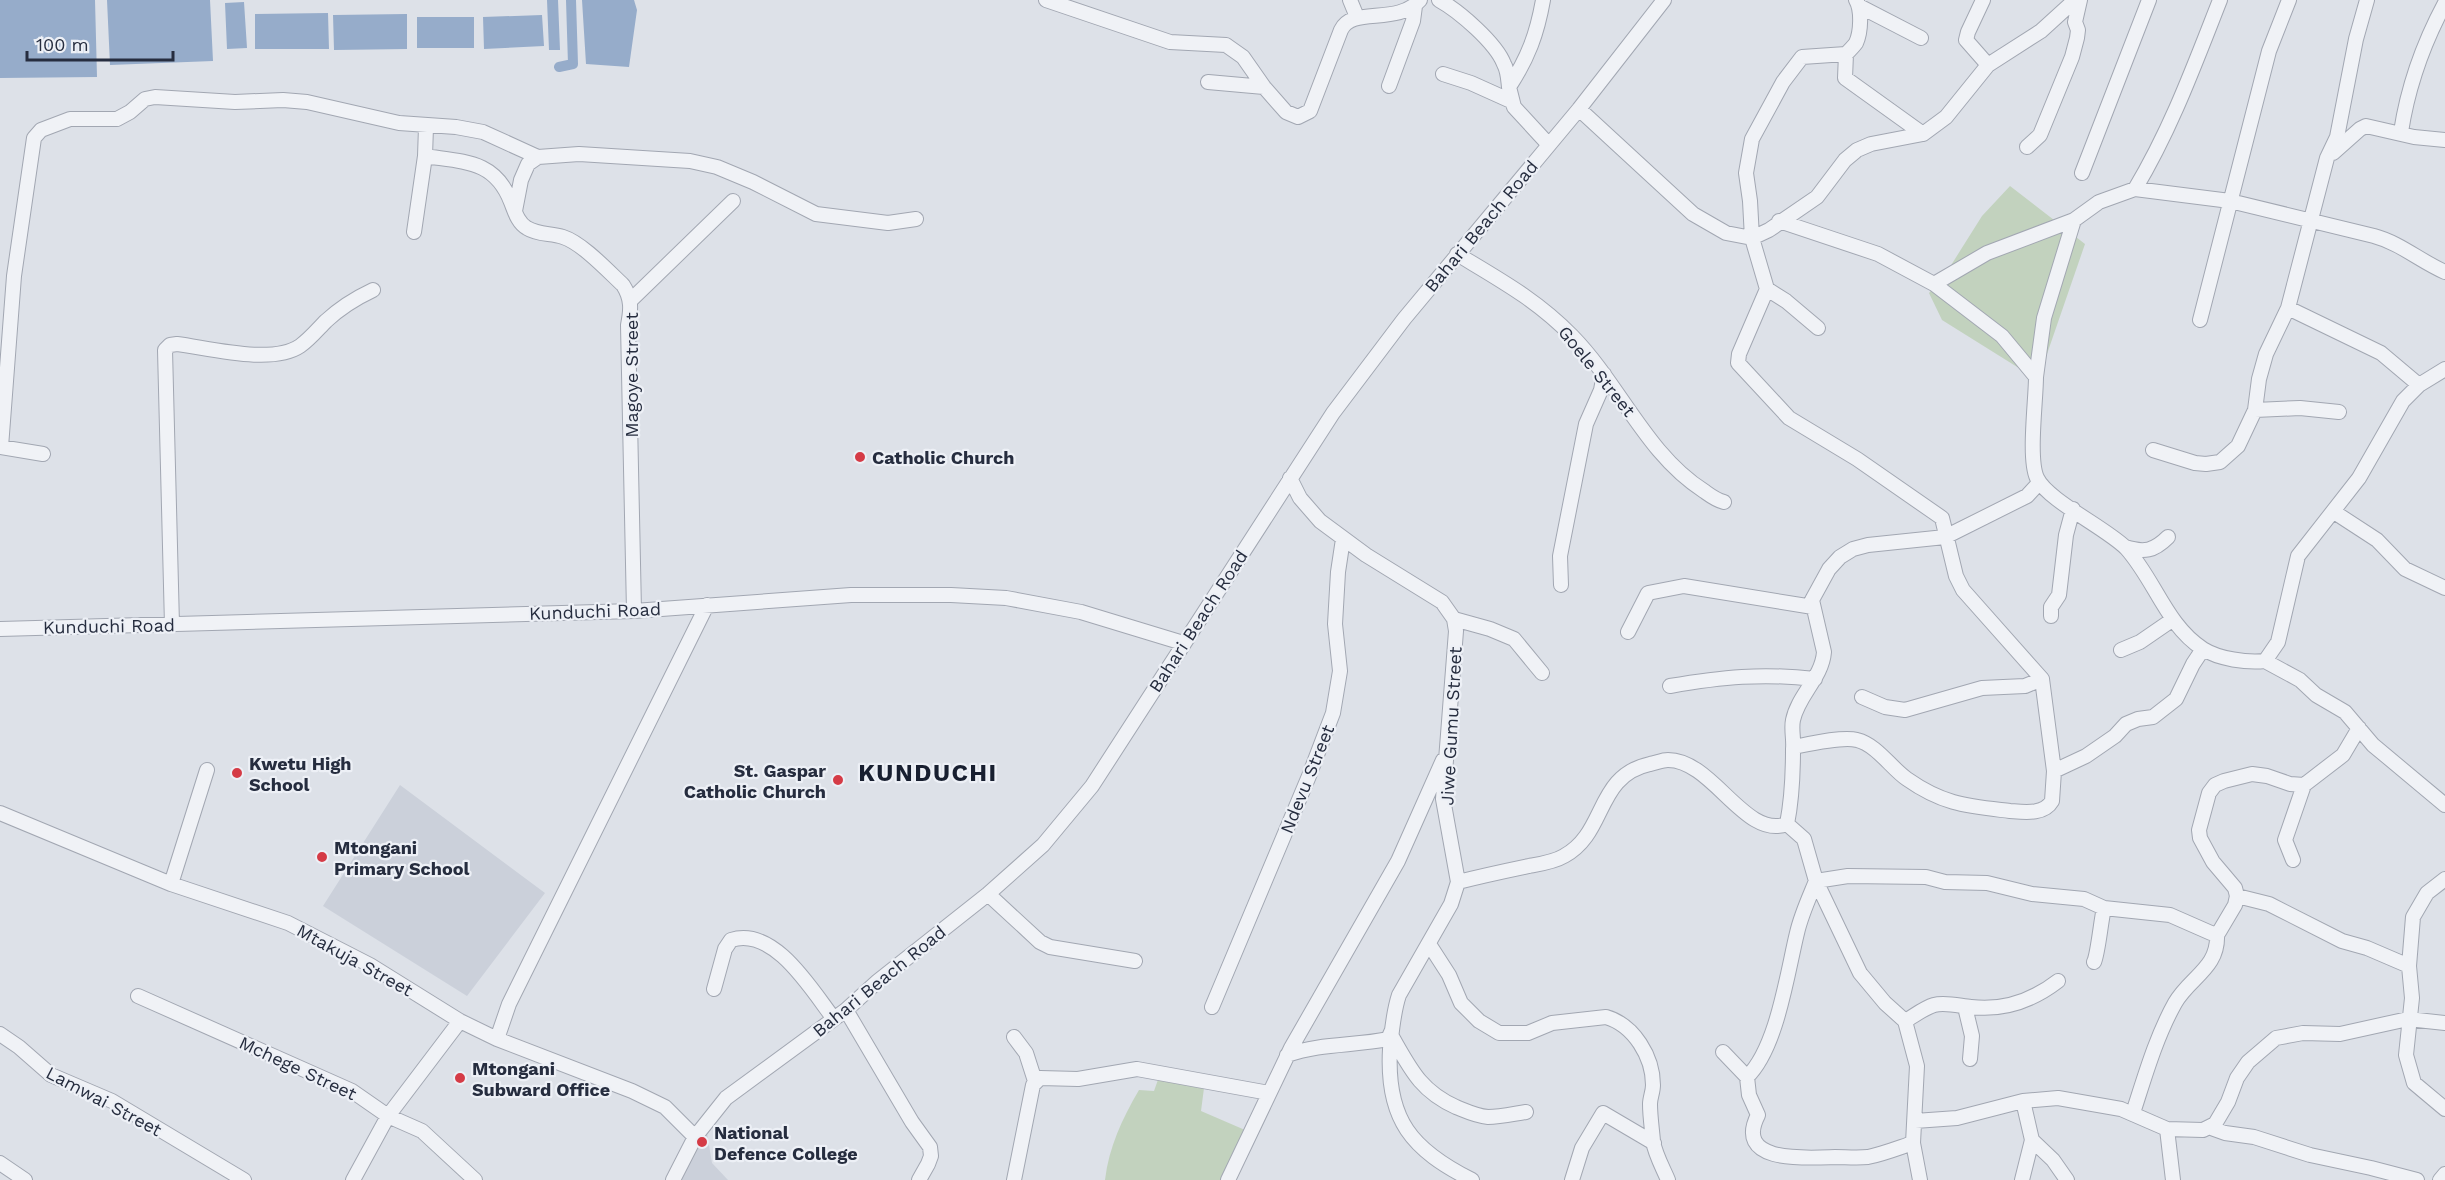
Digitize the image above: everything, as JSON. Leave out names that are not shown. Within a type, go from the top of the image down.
[{"type":"street","points":[[1046,0],[1102,17],[1170,42],[1226,45],[1243,57],[1264,87],[1290,115],[1298,117],[1307,114],[1344,25],[1357,17],[1393,15],[1417,3]]},
{"type":"street","points":[[1350,0],[1357,17]]},
{"type":"street","points":[[1439,0],[1453,8],[1497,51],[1504,62],[1510,94],[1549,145]]},
{"type":"street","points":[[1510,94],[1526,61],[1543,0]]},
{"type":"street","name":"Bahari Beach Road","points":[[673,1180],[695,1137],[726,1098],[846,1010],[878,981],[988,894],[1043,845],[1066,820],[1092,786],[1333,413],[1404,319],[1579,109],[1664,0]]},
{"type":"street","points":[[1983,0],[1966,40],[1988,65]]},
{"type":"street","points":[[1579,109],[1693,214],[1726,232],[1752,238],[1769,230],[1817,197],[1845,160],[1857,150],[1871,144],[1923,134],[1946,117],[1988,65],[2041,30],[2075,0]]},
{"type":"street","points":[[2027,147],[2040,135],[2072,57],[2077,38],[2078,30],[2075,22],[2080,0]]},
{"type":"street","points":[[2082,173],[2149,0]]},
{"type":"street","points":[[2135,189],[2160,148],[2176,113],[2220,0]]},
{"type":"street","points":[[2199,320],[2269,51],[2289,0]]},
{"type":"street","points":[[2153,450],[2194,463],[2220,462],[2238,447],[2255,411],[2263,366],[2288,308],[2327,158],[2337,137],[2356,39],[2367,0]]},
{"type":"street","points":[[2401,132],[2418,63],[2429,33],[2445,1]]},
{"type":"street","points":[[1389,86],[1413,21],[1417,3]]},
{"type":"street","points":[[1858,3],[1860,28],[1856,43],[1846,54],[1845,78],[1923,134]]},
{"type":"street","points":[[1858,3],[1921,38]]},
{"type":"street","points":[[1794,747],[1854,739],[1864,742],[1906,779],[1952,804],[2023,812],[2035,812],[2050,805],[2054,771],[2042,679],[1976,608],[1963,590],[1956,576],[1942,518],[1857,459],[1789,418],[1738,363],[1739,354],[1767,289],[1752,238],[1746,173],[1752,138],[1783,82],[1802,57],[1846,54]]},
{"type":"street","points":[[1443,74],[1510,94]]},
{"type":"street","points":[[1208,82],[1264,87]]},
{"type":"street","points":[[43,453],[0,447],[14,276],[33,143],[41,130],[70,119],[117,119],[130,112],[145,99],[155,97],[235,102],[283,100],[307,102],[399,123],[426,127],[456,127],[483,132],[538,157],[579,154],[690,161],[717,167],[753,182],[816,214],[888,224],[916,219]]},
{"type":"street","points":[[2327,158],[2366,126],[2401,132],[2414,137],[2445,140]]},
{"type":"street","points":[[414,232],[425,156],[426,127]]},
{"type":"street","name":"Magoye Street","points":[[425,156],[470,163],[492,172],[505,186],[520,223],[528,229],[564,237],[577,245],[623,285],[631,300],[628,325],[634,610]]},
{"type":"street","points":[[515,213],[521,180],[528,164],[538,157]]},
{"type":"street","points":[[1934,284],[1987,253],[2074,220],[2099,202],[2135,189],[2230,201],[2388,240],[2445,272]]},
{"type":"street","points":[[631,300],[733,201]]},
{"type":"street","points":[[2074,220],[2044,318],[2036,377],[2034,463],[2039,483],[2125,547],[2156,589],[2172,620],[2185,635],[2203,649],[2221,657],[2265,661],[2300,680],[2316,696],[2345,711],[2373,745],[2445,805]]},
{"type":"street","points":[[1779,221],[1878,254],[1934,284],[2002,336],[2036,377]]},
{"type":"street","name":"Goele Street","points":[[1457,254],[1543,308],[1574,338],[1604,374],[1661,455],[1687,480],[1724,502]]},
{"type":"street","points":[[1767,289],[1786,301],[1818,328]]},
{"type":"street","points":[[172,625],[165,350],[170,345],[177,344],[254,354],[288,353],[302,345],[342,308],[373,290]]},
{"type":"street","points":[[2288,308],[2381,353],[2419,385]]},
{"type":"street","points":[[2265,661],[2278,642],[2298,556],[2359,478],[2403,401],[2419,385],[2445,369]]},
{"type":"street","points":[[1561,585],[1560,556],[1586,424],[1602,386],[1604,374]]},
{"type":"street","points":[[2255,411],[2300,408],[2339,412]]},
{"type":"street","points":[[1290,478],[1300,498],[1320,521],[1442,603],[1454,619],[1490,629],[1514,639],[1542,673]]},
{"type":"street","points":[[1787,824],[1794,747],[1793,721],[1801,700],[1821,668],[1824,652],[1812,600],[1829,569],[1840,557],[1853,549],[1868,545],[1945,537],[2026,496],[2039,483]]},
{"type":"street","points":[[2050,616],[2051,607],[2059,595],[2066,536],[2073,509]]},
{"type":"street","points":[[2334,512],[2377,540],[2405,569],[2445,588]]},
{"type":"street","points":[[2125,547],[2146,552],[2158,546],[2168,537]]},
{"type":"street","name":"Ndevu Street","points":[[1212,1006],[1309,776],[1333,713],[1340,671],[1335,624],[1338,572],[1343,538]]},
{"type":"street","points":[[1628,632],[1648,592],[1669,588],[1684,586],[1719,590],[1775,602],[1813,607]]},
{"type":"street","name":"Kunduchi Road","points":[[0,629],[634,610],[851,595],[951,595],[1006,598],[1081,612],[1183,643]]},
{"type":"street","points":[[496,1039],[519,984],[707,605]]},
{"type":"street","name":"Jiwe Gumu Street","points":[[1454,619],[1456,631],[1443,799],[1458,882]]},
{"type":"street","points":[[2121,650],[2140,642],[2172,620]]},
{"type":"street","points":[[2054,771],[2086,756],[2115,736],[2126,724],[2138,719],[2153,717],[2176,699],[2203,649]]},
{"type":"street","points":[[1670,686],[1728,676],[1787,676],[1815,679]]},
{"type":"street","points":[[1862,697],[1884,707],[1905,710],[1982,688],[2025,686],[2042,679]]},
{"type":"street","points":[[2293,860],[2284,840],[2304,785],[2343,755],[2359,728]]},
{"type":"street","points":[[1228,1180],[1287,1055],[1398,861],[1448,748]]},
{"type":"street","points":[[1472,1180],[1431,1157],[1419,1146],[1399,1115],[1391,1093],[1389,1075],[1394,1010],[1400,995],[1451,904],[1458,882],[1564,857],[1586,837],[1620,777],[1636,767],[1667,760],[1694,767],[1712,781],[1734,804],[1753,817],[1776,827],[1787,824]]},
{"type":"street","points":[[171,884],[207,770]]},
{"type":"street","points":[[2133,1113],[2157,1043],[2176,1002],[2214,958],[2218,946],[2217,934],[2223,927],[2237,897],[2235,888],[2213,862],[2200,838],[2199,830],[2209,793],[2215,784],[2252,774],[2267,776],[2290,784],[2304,785]]},
{"type":"street","name":"Mtakuja Street","points":[[0,813],[171,884],[288,923],[370,965],[460,1021],[496,1039],[632,1091],[665,1107],[695,1137]]},
{"type":"street","points":[[1787,824],[1804,838],[1816,881],[1860,973],[1885,1003],[1905,1021],[1917,1066],[1913,1143],[1920,1180]]},
{"type":"street","points":[[1816,881],[1848,876],[1926,877],[1945,882],[1987,883],[2032,894],[2084,899],[2104,908],[2170,915],[2217,934]]},
{"type":"street","points":[[2445,879],[2427,893],[2413,917],[2409,966],[2412,998],[2408,1018],[2406,1055],[2414,1083],[2445,1109]]},
{"type":"street","points":[[1747,1077],[1754,1070],[1765,1048],[1780,1008],[1802,915],[1816,881]]},
{"type":"street","points":[[988,894],[1040,942],[1050,947],[1135,961]]},
{"type":"street","points":[[2237,897],[2269,904],[2342,941],[2367,948],[2409,966]]},
{"type":"street","points":[[2094,962],[2098,953],[2098,934],[2104,908]]},
{"type":"street","points":[[714,989],[725,949],[730,940],[748,937],[769,944],[781,955],[798,972],[834,1019]]},
{"type":"street","points":[[1429,944],[1449,975],[1461,1003],[1492,1030],[1499,1033],[1528,1033],[1552,1023],[1606,1017],[1632,1032],[1646,1054],[1651,1071],[1653,1086],[1650,1104],[1654,1143],[1668,1180]]},
{"type":"street","points":[[1905,1021],[1933,1005],[2001,1007],[2021,1003],[2041,994],[2058,981]]},
{"type":"street","name":"Mchege Street","points":[[138,996],[352,1091],[388,1116],[422,1131],[475,1180]]},
{"type":"street","points":[[1965,1007],[1972,1036],[1970,1059]]},
{"type":"street","points":[[846,1010],[912,1122],[930,1147],[931,1156],[919,1180]]},
{"type":"street","points":[[2211,1128],[2221,1116],[2237,1078],[2248,1062],[2276,1038],[2296,1034],[2340,1034],[2408,1018],[2445,1023]]},
{"type":"street","points":[[353,1180],[388,1116],[460,1021]]},
{"type":"street","points":[[1287,1055],[1315,1046],[1388,1039],[1391,1033]]},
{"type":"street","points":[[1391,1033],[1423,1087],[1439,1099],[1474,1114],[1488,1117],[1526,1112]]},
{"type":"street","name":"Lamwai Street","points":[[0,1034],[51,1076],[112,1101],[244,1180]]},
{"type":"street","points":[[1014,1037],[1026,1053],[1035,1081],[1014,1180]]},
{"type":"street","points":[[1723,1052],[1747,1077],[1749,1095],[1758,1115],[1753,1124],[1753,1138],[1762,1150],[1799,1159],[1868,1157],[1913,1143]]},
{"type":"street","points":[[1035,1081],[1040,1078],[1078,1079],[1137,1069],[1269,1093]]},
{"type":"street","points":[[1915,1121],[1957,1118],[2023,1101],[2058,1098],[2091,1102],[2133,1113],[2167,1129],[2193,1131],[2211,1128],[2225,1133],[2253,1137],[2310,1155],[2417,1180]]},
{"type":"street","points":[[2022,1180],[2032,1140],[2023,1101]]},
{"type":"street","points":[[1572,1180],[1582,1148],[1603,1113],[1654,1143]]},
{"type":"street","points":[[2167,1129],[2173,1180]]},
{"type":"street","points":[[2032,1140],[2053,1160],[2067,1180]]},
{"type":"street","points":[[0,1163],[25,1180]]},
{"type":"street","points":[[2440,1180],[2445,1174]]},
{"type":"shaded area","points":[[400,785],[545,893],[467,996],[323,906]]},
{"type":"shaded area","name":"National Defence College","points":[[705,1121],[712,1163],[728,1180],[675,1180]]},
{"type":"green space","points":[[2010,186],[2085,244],[2038,380],[1942,320],[1929,293],[1943,278],[1982,216]]},
{"type":"green space","points":[[1159,1077],[1204,1088],[1201,1111],[1245,1130],[1222,1180],[1105,1180],[1113,1145],[1127,1112],[1139,1090],[1154,1091]]},
{"type":"water","points":[[0,0],[95,0],[97,77],[0,78]]},
{"type":"water","points":[[107,0],[210,0],[213,61],[110,65]]},
{"type":"water","points":[[547,0],[558,0],[560,50],[549,50]]},
{"type":"water","points":[[582,0],[634,0],[637,10],[629,67],[586,64]]},
{"type":"water","points":[[244,2],[247,48],[227,49],[225,3]]},
{"type":"water","points":[[328,13],[329,49],[255,49],[255,14]]},
{"type":"water","points":[[407,14],[407,49],[334,50],[333,15]]},
{"type":"water","points":[[542,15],[544,46],[484,49],[483,17]]},
{"type":"water","points":[[417,17],[474,17],[474,48],[417,48]]},
{"type":"waterway","points":[[559,67],[573,64],[571,0]]},
{"type":"place","name":"Catholic Church","points":[[860,457]]},
{"type":"place","name":"Kwetu High School","points":[[237,773]]},
{"type":"place","name":"St. Gaspar Catholic Church","points":[[838,780]]},
{"type":"place","name":"Mtongani Primary School","points":[[322,857]]},
{"type":"place","name":"Mtongani Subward Office","points":[[460,1078]]},
{"type":"place","name":"National Defence College","points":[[702,1142]]},
{"type":"district","name":"KUNDUCHI","points":[[928,773]]}]
